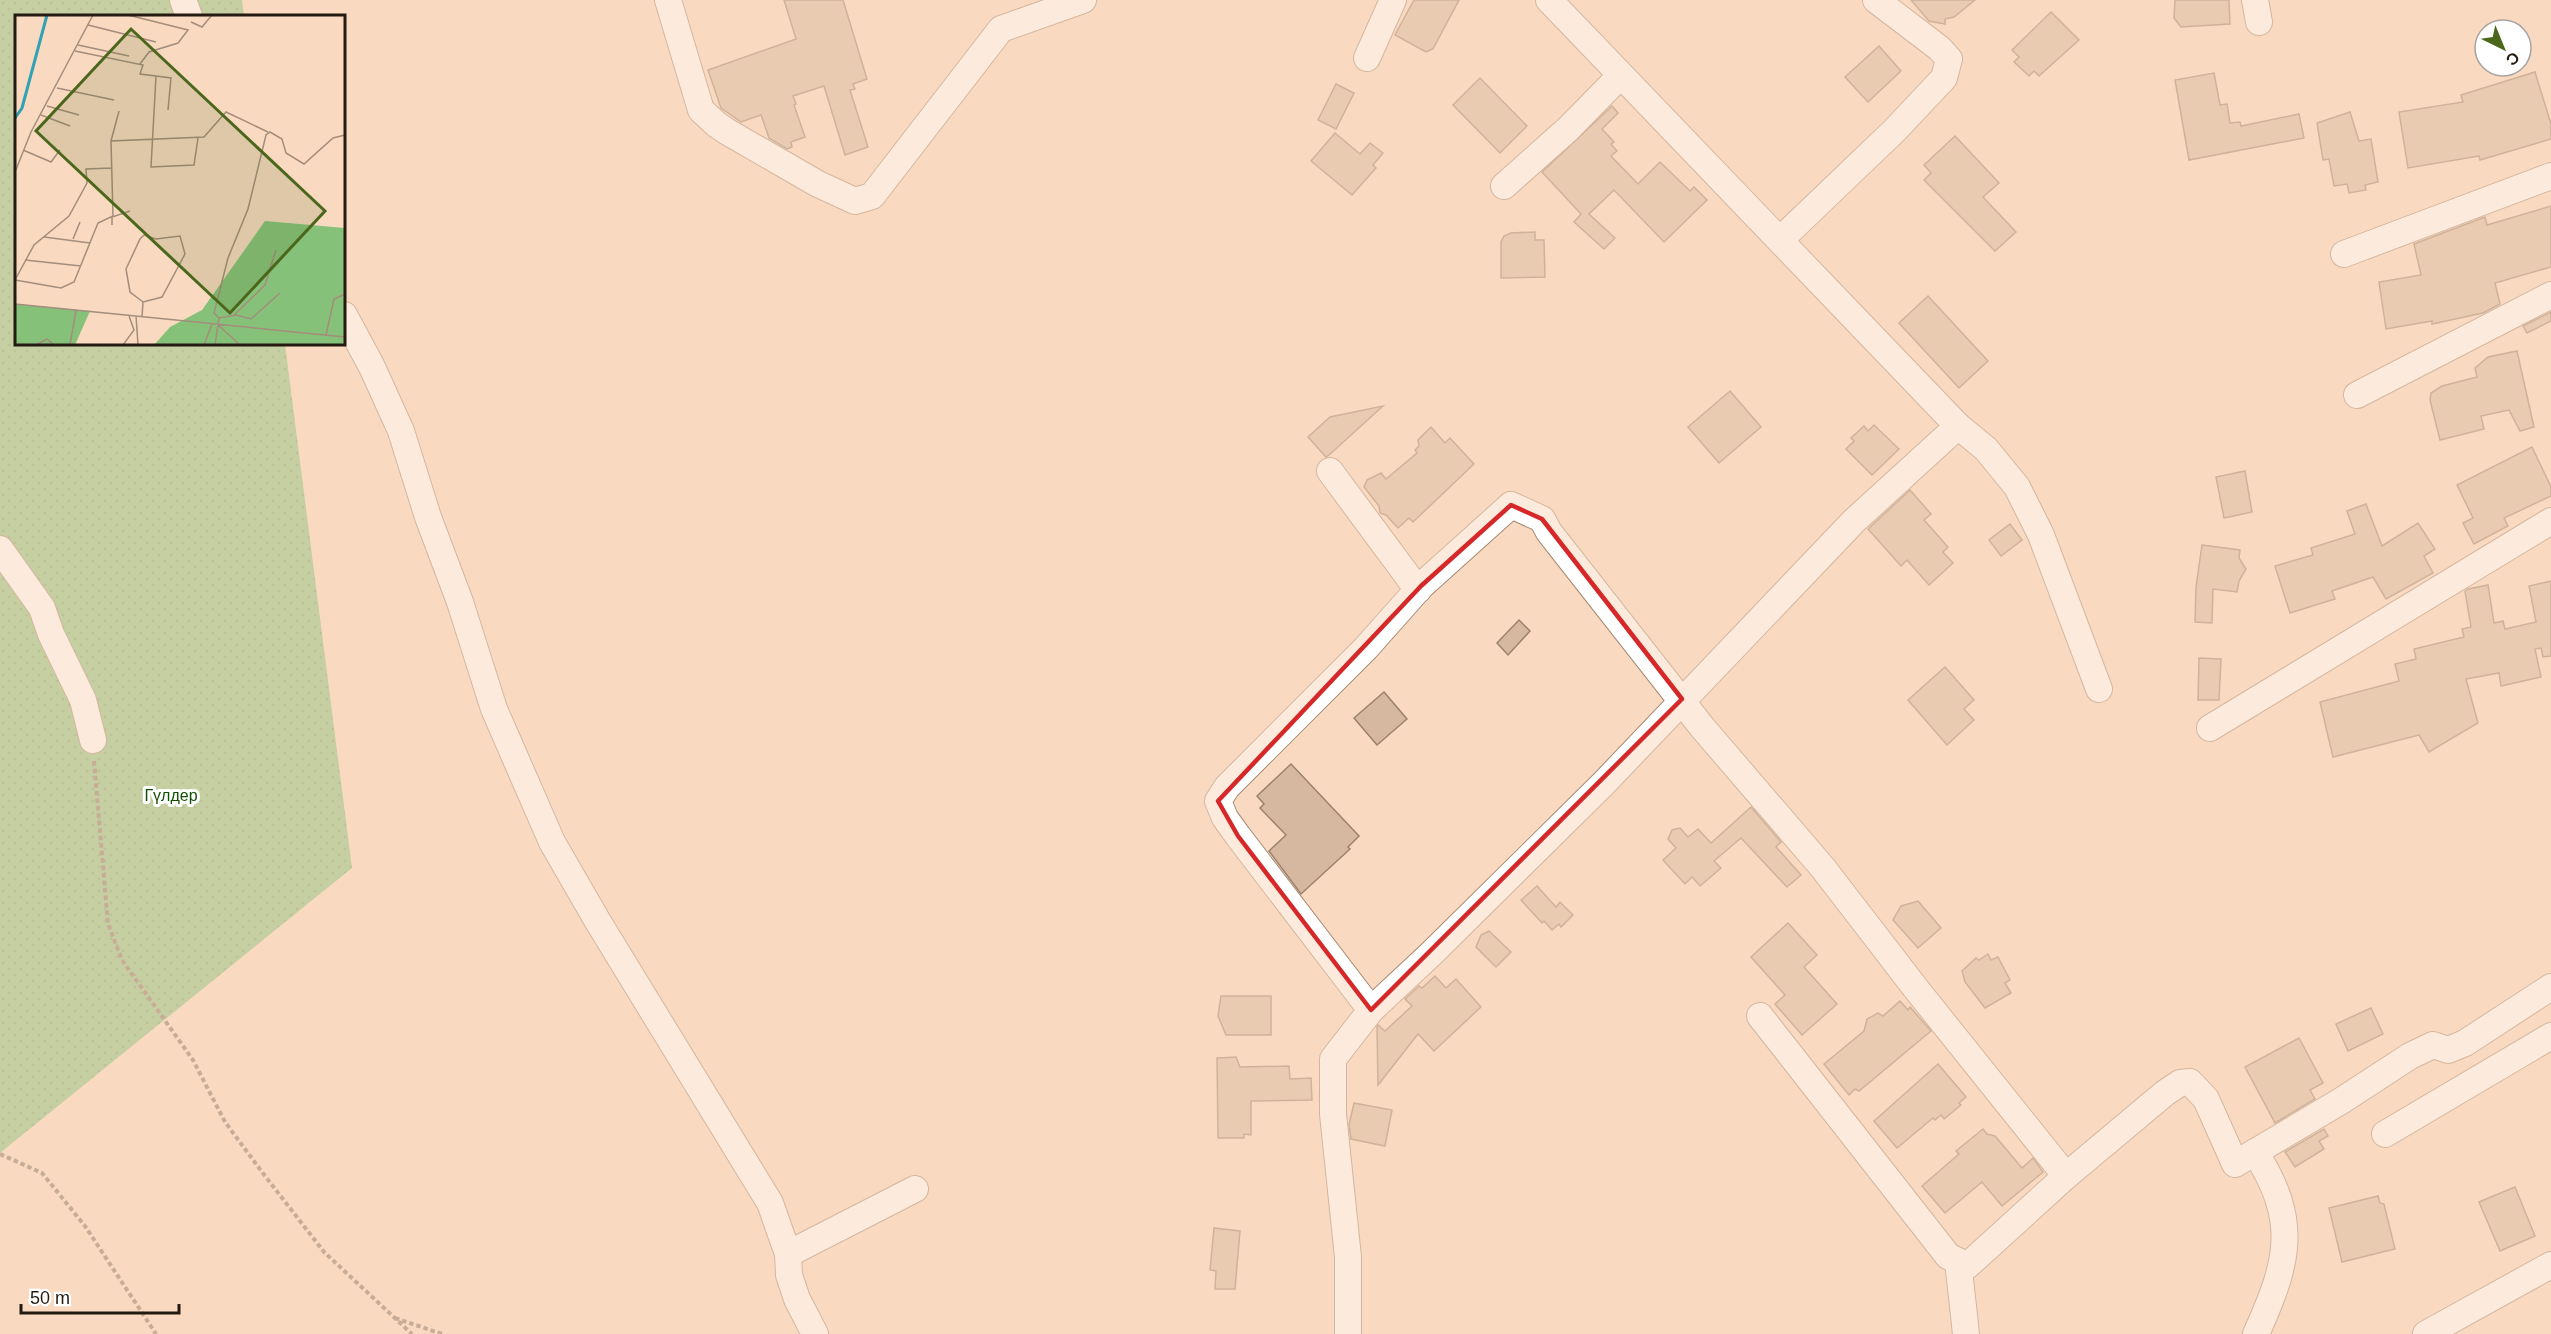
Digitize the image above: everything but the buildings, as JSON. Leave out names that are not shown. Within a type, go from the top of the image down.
[{"type":"street","points":[[183,0],[189,15]]},
{"type":"street","points":[[668,0],[701,110],[721,128],[818,184],[855,201],[872,196],[1002,29],[1083,0]]},
{"type":"street","points":[[1367,58],[1393,0]]},
{"type":"street","points":[[1549,0],[1959,426],[1986,449],[2017,487],[2041,535],[2099,689]]},
{"type":"street","points":[[1780,240],[1894,131],[1944,78],[1949,59],[1939,48],[1876,0]]},
{"type":"street","points":[[1504,186],[1568,129],[1620,76]]},
{"type":"street","points":[[2344,254],[2551,176]]},
{"type":"street","points":[[2357,395],[2551,295]]},
{"type":"street","points":[[345,317],[372,367],[401,431],[494,709],[552,842],[770,1203],[788,1254],[789,1275],[797,1299],[815,1334]]},
{"type":"street","points":[[1348,1334],[1348,1257],[1333,1114],[1333,1059],[1371,1010],[1604,783],[1854,521],[1959,426]]},
{"type":"street","points":[[1330,471],[1418,590]]},
{"type":"street","points":[[1371,1010],[1238,836],[1218,801],[1234,779],[1366,648],[1418,590],[1482,528],[1511,505],[1542,519],[1549,532],[1702,727],[1823,868],[2066,1176]]},
{"type":"street","points":[[2210,728],[2551,521]]},
{"type":"street","points":[[0,549],[42,608],[51,634],[83,700],[93,740]]},
{"type":"street","points":[[1760,1016],[1948,1256],[1967,1266],[2066,1176],[2180,1083],[2190,1082],[2206,1099],[2235,1164],[2410,1056],[2433,1045],[2448,1050],[2465,1043],[2551,987]]},
{"type":"street","points":[[2492,1071],[2516,1010]]},
{"type":"street","points":[[2385,1134],[2551,1036]]},
{"type":"street","points":[[2255,1152],[2277,1192],[2284,1217],[2284,1253],[2273,1296],[2256,1334]]},
{"type":"street","points":[[788,1254],[915,1189]]},
{"type":"street","points":[[1958,1261],[1966,1334]]},
{"type":"street","points":[[2426,1334],[2551,1265]]},
{"type":"path","points":[[93,740],[108,924],[122,960],[193,1060],[225,1122],[324,1252],[412,1334]]},
{"type":"path","points":[[0,1154],[42,1173],[85,1226],[156,1334]]},
{"type":"path","points":[[393,1317],[442,1334]]},
{"type":"highlighted area","points":[[1511,505],[1542,519],[1682,699],[1371,1010],[1238,836],[1218,801],[1421,586]]},
{"type":"green space","name":"Гүлдер","points":[[0,0],[242,0],[244,15],[15,15],[15,345],[285,345],[352,868],[0,1153]]}]
